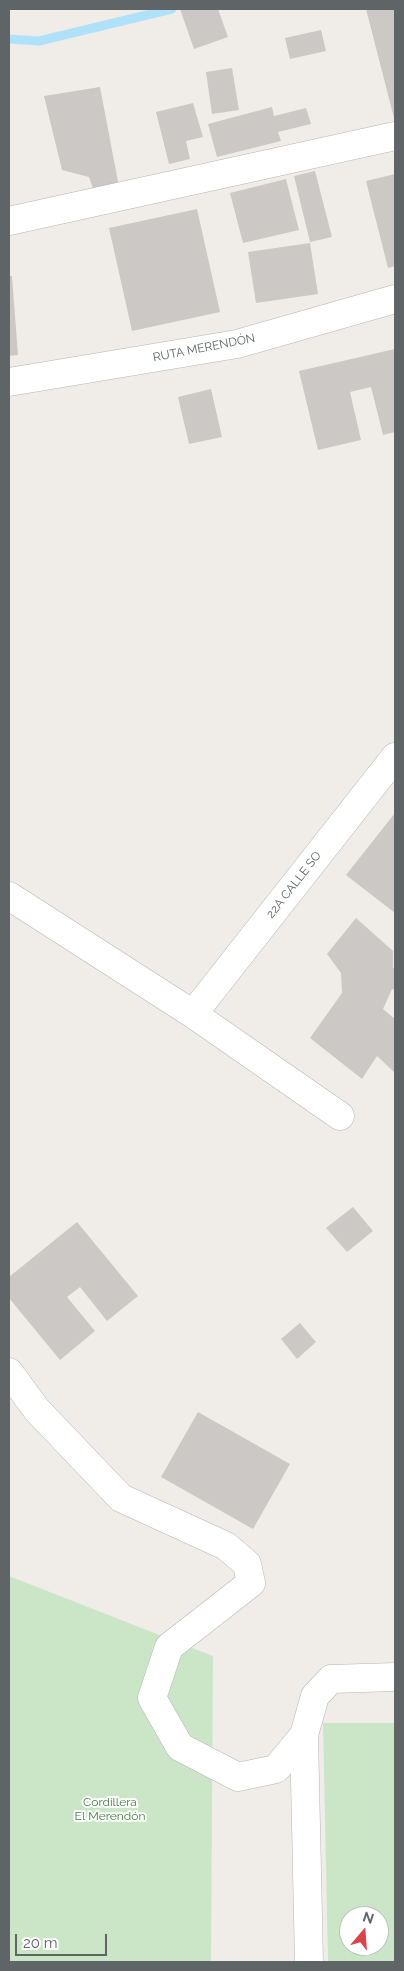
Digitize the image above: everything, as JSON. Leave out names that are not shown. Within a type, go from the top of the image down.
[{"type":"street","points":[[9,221],[395,136]]},
{"type":"street","name":"RUTA MERENDÓN","points":[[9,382],[237,344],[395,299]]},
{"type":"street","name":"22A CALLE SO","points":[[193,1014],[395,757]]},
{"type":"street","points":[[9,896],[193,1014],[340,1116]]},
{"type":"street","points":[[9,1372],[36,1410],[121,1498],[226,1546],[247,1564],[251,1583],[169,1647],[152,1698],[180,1747],[238,1778],[276,1769],[304,1735]]},
{"type":"street","points":[[309,1962],[304,1735],[315,1696],[331,1679],[395,1677]]},
{"type":"green space","name":"Cordillera El Merendón","points":[[9,1576],[213,1656],[211,1962],[9,1962]]},
{"type":"green space","points":[[323,1723],[395,1723],[395,1962],[328,1962]]},
{"type":"building","points":[[180,9],[218,9],[228,37],[194,49]]},
{"type":"building","points":[[366,9],[395,9],[395,118],[394,118]]},
{"type":"building","points":[[321,30],[326,51],[290,59],[285,38]]},
{"type":"building","points":[[232,68],[239,110],[212,114],[206,72]]},
{"type":"building","points":[[100,87],[119,187],[95,194],[89,177],[62,170],[44,96]]},
{"type":"building","points":[[193,103],[203,137],[186,141],[190,159],[169,164],[156,112]]},
{"type":"building","points":[[272,107],[274,116],[306,108],[311,124],[278,132],[281,141],[217,157],[208,124]]},
{"type":"building","points":[[315,171],[332,237],[310,242],[294,176]]},
{"type":"building","points":[[395,174],[395,266],[388,268],[366,181]]},
{"type":"building","points":[[286,179],[299,230],[243,243],[230,193]]},
{"type":"building","points":[[197,209],[220,312],[132,331],[109,228]]},
{"type":"building","points":[[310,243],[318,294],[256,303],[248,252]]},
{"type":"building","points":[[9,276],[12,276],[18,355],[9,356]]},
{"type":"building","points":[[395,349],[395,432],[383,435],[371,387],[350,392],[361,440],[318,450],[299,371]]},
{"type":"building","points":[[211,389],[222,437],[189,444],[178,397]]},
{"type":"building","points":[[395,813],[395,913],[346,875]]},
{"type":"building","points":[[356,918],[393,951],[393,968],[395,968],[395,990],[392,989],[383,1009],[395,1019],[395,1073],[377,1056],[362,1079],[310,1038],[342,993],[341,973],[327,954]]},
{"type":"building","points":[[353,1207],[373,1231],[347,1252],[326,1228]]},
{"type":"building","points":[[77,1222],[138,1296],[107,1321],[80,1287],[67,1297],[95,1331],[60,1360],[9,1298],[9,1277]]},
{"type":"building","points":[[300,1323],[316,1342],[297,1359],[281,1339]]},
{"type":"building","points":[[198,1412],[290,1464],[253,1529],[161,1477]]},
{"type":"waterway","points":[[9,39],[39,41],[172,9]]}]
